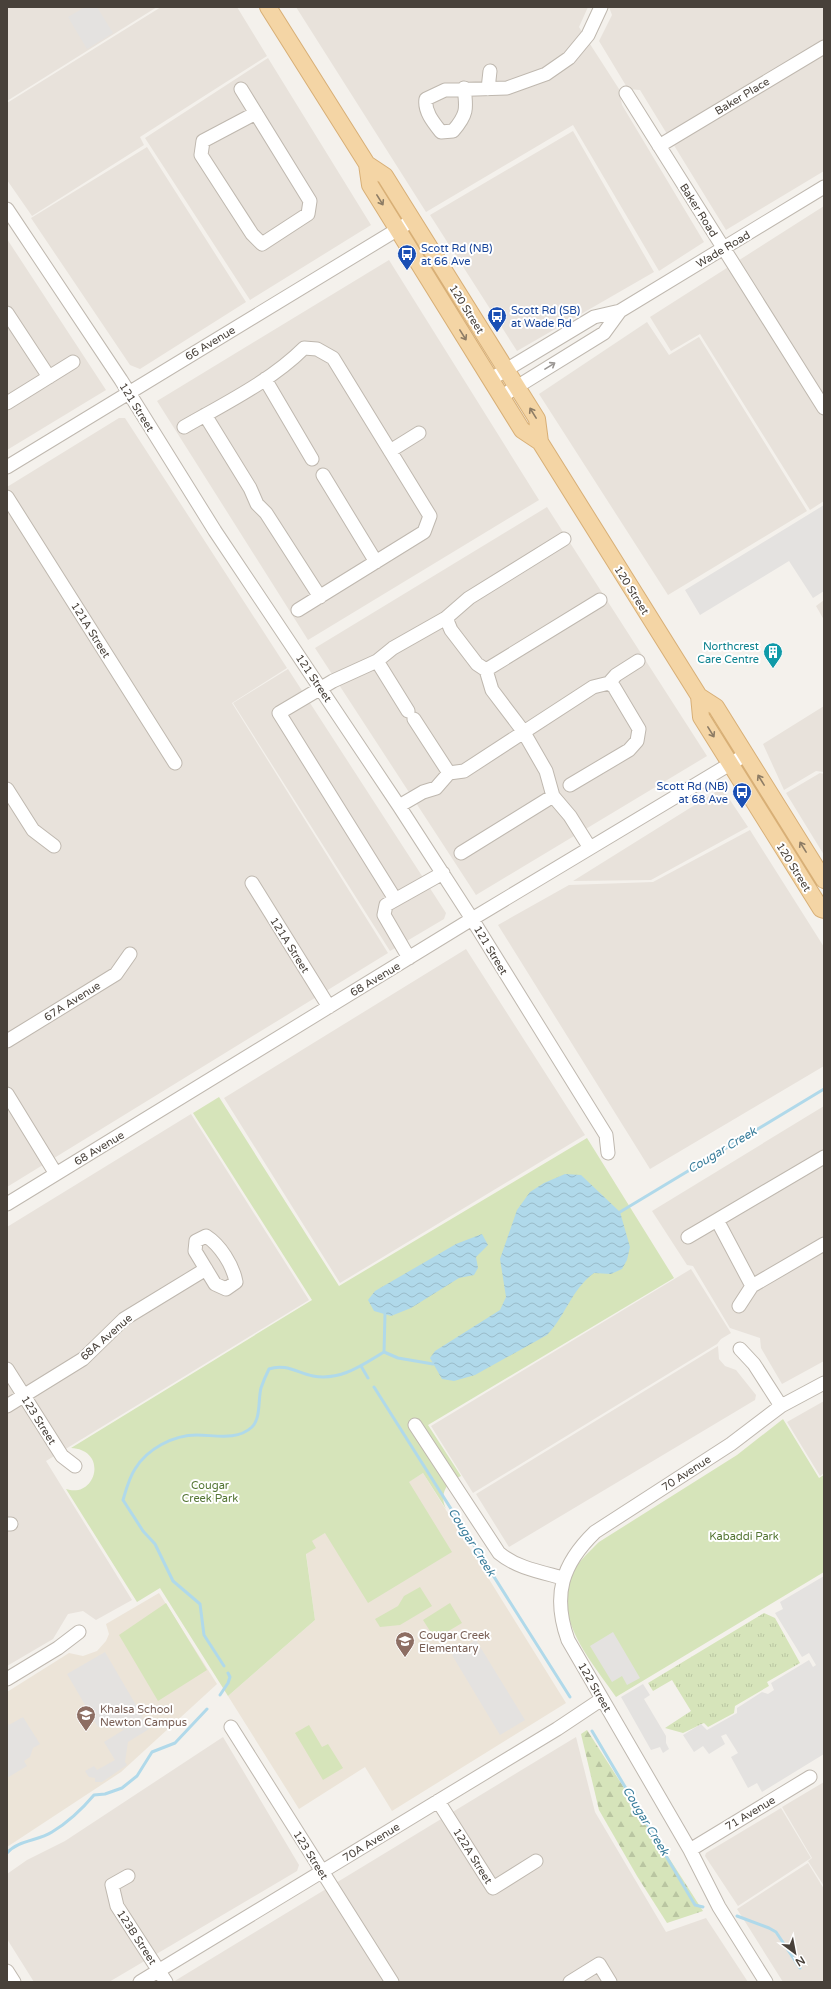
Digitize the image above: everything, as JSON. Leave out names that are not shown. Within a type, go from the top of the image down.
[{"type":"main road","name":"120 Street","points":[[268,7],[367,164],[385,176],[413,220],[537,419],[540,442]]},
{"type":"main road","name":"120 Street","points":[[367,164],[370,185],[522,430],[540,442],[698,696],[701,717],[821,909],[824,910]]},
{"type":"main road","name":"120 Street","points":[[698,696],[716,707],[824,880]]},
{"type":"street","points":[[464,88],[507,88],[546,74],[569,58],[588,35],[601,7]]},
{"type":"street","name":"Baker Place","points":[[659,146],[824,47]]},
{"type":"street","points":[[488,89],[490,71]]},
{"type":"street","points":[[241,89],[256,113],[310,201],[308,214],[262,244],[252,234],[202,155],[203,141],[256,113]]},
{"type":"street","name":"Baker Road","points":[[626,93],[824,408]]},
{"type":"street","name":"Wade Road","points":[[491,379],[594,317],[620,311],[824,187]]},
{"type":"street","name":"121 Street","points":[[7,209],[129,393],[215,531],[443,873],[606,1135],[608,1153]]},
{"type":"street","name":"66 Avenue","points":[[7,467],[413,220]]},
{"type":"street","name":"Wade Road","points":[[502,396],[604,333],[620,311]]},
{"type":"street","points":[[7,313],[50,377]]},
{"type":"street","points":[[184,427],[265,379],[292,360],[304,348],[317,349],[333,358],[430,516],[424,532],[298,610]]},
{"type":"street","points":[[7,403],[73,362]]},
{"type":"street","points":[[265,379],[312,459]]},
{"type":"street","points":[[205,415],[250,488],[257,504],[266,514],[320,597]]},
{"type":"street","points":[[390,451],[419,433]]},
{"type":"street","points":[[323,475],[376,562]]},
{"type":"street","name":"121A Street","points":[[7,497],[175,764]]},
{"type":"street","points":[[395,899],[279,714],[321,688],[361,667],[377,662],[393,648],[446,618],[469,598],[564,539]]},
{"type":"street","points":[[486,670],[600,600]]},
{"type":"street","points":[[446,618],[451,630],[477,664],[486,670],[492,690],[524,731],[546,771],[553,796],[570,816],[590,848]]},
{"type":"street","points":[[399,806],[423,792],[436,788],[449,773],[464,771],[594,687],[610,684],[616,675],[638,661]]},
{"type":"street","points":[[377,662],[449,773]]},
{"type":"street","points":[[570,785],[628,750],[637,741],[639,729],[614,687],[610,684]]},
{"type":"street","name":"68 Avenue","points":[[7,1204],[472,919],[745,755]]},
{"type":"street","points":[[7,789],[33,830],[54,846]]},
{"type":"street","points":[[461,853],[553,796]]},
{"type":"street","points":[[409,958],[384,915],[386,905],[443,873]]},
{"type":"street","name":"121A Street","points":[[252,883],[329,1007]]},
{"type":"street","name":"67A Avenue","points":[[7,1041],[116,974],[130,954]]},
{"type":"street","points":[[7,1094],[56,1174]]},
{"type":"street","points":[[688,1237],[824,1157]]},
{"type":"street","points":[[717,1220],[752,1286]]},
{"type":"street","points":[[739,1306],[752,1286],[824,1244]]},
{"type":"street","name":"68A Avenue","points":[[7,1406],[83,1359],[124,1319],[206,1269]]},
{"type":"street","points":[[740,1349],[754,1364],[781,1406]]},
{"type":"street","name":"123 Street","points":[[7,1369],[62,1456],[75,1466]]},
{"type":"street","name":"70 Avenue","points":[[563,1578],[580,1546],[595,1532],[731,1444],[781,1406],[824,1384]]},
{"type":"street","points":[[414,1425],[499,1553],[508,1561],[519,1566],[563,1578]]},
{"type":"street","name":"122 Street","points":[[563,1578],[560,1597],[562,1622],[568,1640],[690,1850],[719,1907],[766,1982]]},
{"type":"street","points":[[7,1679],[58,1648],[79,1632]]},
{"type":"street","name":"70A Avenue","points":[[140,1982],[557,1729],[602,1699]]},
{"type":"street","name":"123 Street","points":[[231,1727],[392,1982]]},
{"type":"street","name":"71 Avenue","points":[[690,1850],[810,1778]]},
{"type":"street","name":"122A Street","points":[[438,1801],[493,1888],[536,1861]]},
{"type":"street","name":"123B Street","points":[[128,1876],[112,1885],[117,1906],[166,1982]]},
{"type":"street","points":[[570,1982],[599,1964],[610,1982]]},
{"type":"street","points":[[7,1971],[14,1982]]},
{"type":"shaded area","points":[[7,7],[157,7],[7,101]]},
{"type":"shaded area","points":[[85,7],[97,7],[113,33],[87,49],[68,17]]},
{"type":"shaded area","points":[[161,7],[237,7],[267,56],[140,137],[144,145],[32,216],[7,180],[7,103]]},
{"type":"shaded area","points":[[296,7],[588,7],[579,27],[619,89],[622,105],[704,242],[659,271],[573,125],[426,212]]},
{"type":"shaded area","points":[[609,7],[824,7],[824,171],[726,230],[640,90],[628,89],[599,41],[612,15]]},
{"type":"shaded area","points":[[268,58],[371,225],[250,300],[145,138]]},
{"type":"shaded area","points":[[573,131],[654,272],[517,351],[430,215]]},
{"type":"shaded area","points":[[147,147],[246,302],[140,369],[130,365],[31,218]]},
{"type":"shaded area","points":[[824,206],[824,501],[810,510],[700,334],[671,351],[650,317]]},
{"type":"shaded area","points":[[7,239],[106,390],[7,450]]},
{"type":"shaded area","points":[[389,260],[539,500],[308,640],[157,401]]},
{"type":"shaded area","points":[[647,322],[669,355],[699,337],[807,511],[668,595],[539,394]]},
{"type":"shaded area","points":[[119,418],[125,418],[287,668],[232,703],[388,953],[7,1187],[7,487]]},
{"type":"shaded area","points":[[824,505],[824,591],[813,598],[789,561],[700,615],[685,590]]},
{"type":"shaded area","points":[[547,507],[707,756],[476,895],[315,648]]},
{"type":"shaded area","points":[[824,600],[824,620],[816,606]]},
{"type":"shaded area","points":[[288,669],[446,913],[444,919],[390,951],[233,703]]},
{"type":"shaded area","points":[[824,706],[824,772],[816,771],[784,790],[763,744]]},
{"type":"shaded area","points":[[820,773],[824,774],[824,855],[786,793]]},
{"type":"shaded area","points":[[722,788],[748,827],[651,880],[573,881]]},
{"type":"shaded area","points":[[750,830],[824,947],[824,1066],[650,1169],[498,925],[569,885],[653,882]]},
{"type":"shaded area","points":[[466,949],[585,1135],[340,1283],[224,1098]]},
{"type":"shaded area","points":[[824,1106],[824,1361],[782,1384],[761,1348],[760,1338],[730,1328],[693,1266],[687,1265],[652,1211]]},
{"type":"shaded area","points":[[191,1114],[309,1300],[46,1461],[132,1600],[96,1620],[83,1611],[68,1614],[53,1639],[7,1666],[7,1227]]},
{"type":"shaded area","points":[[691,1269],[731,1333],[721,1339],[717,1344],[473,1493],[431,1426]]},
{"type":"shaded area","points":[[718,1346],[719,1359],[725,1366],[736,1370],[756,1395],[755,1400],[509,1547],[476,1494]]},
{"type":"shaded area","points":[[824,1401],[824,1473],[820,1476],[787,1422]]},
{"type":"shaded area","name":"Cougar Creek Elementary","points":[[423,1473],[566,1703],[392,1811],[365,1767],[299,1809],[228,1696],[315,1620],[305,1545]]},
{"type":"shaded area","points":[[824,1576],[824,1754],[762,1792],[757,1783],[748,1788],[731,1757],[738,1753],[726,1734],[721,1736],[725,1744],[709,1754],[703,1746],[694,1752],[683,1735],[701,1724],[707,1730],[737,1713],[737,1708],[762,1692],[768,1694],[774,1690],[771,1683],[809,1660],[813,1667],[816,1665],[809,1653],[802,1657],[775,1613],[783,1609],[780,1602]]},
{"type":"shaded area","name":"Khalsa School Newton Campus","points":[[159,1593],[217,1684],[121,1772],[7,1847],[7,1692],[69,1653],[83,1656],[97,1651],[106,1641],[109,1634],[106,1624]]},
{"type":"shaded area","points":[[613,1632],[640,1678],[627,1685],[622,1676],[612,1682],[590,1646]]},
{"type":"shaded area","points":[[476,1640],[525,1720],[500,1735],[452,1655]]},
{"type":"shaded area","points":[[105,1652],[143,1717],[122,1730],[117,1721],[113,1718],[98,1727],[67,1674]]},
{"type":"shaded area","points":[[643,1684],[650,1695],[644,1699],[666,1736],[666,1743],[669,1749],[663,1753],[660,1747],[651,1750],[621,1697]]},
{"type":"shaded area","points":[[23,1717],[40,1744],[33,1748],[30,1757],[24,1761],[27,1766],[7,1778],[7,1721],[9,1725]]},
{"type":"shaded area","points":[[143,1718],[149,1729],[128,1742],[125,1762],[127,1765],[102,1782],[95,1782],[95,1778],[89,1777],[85,1771],[94,1766],[97,1770],[115,1760],[104,1742]]},
{"type":"shaded area","points":[[223,1737],[299,1865],[297,1871],[109,1982],[34,1982],[7,1939],[7,1874],[27,1860],[65,1841]]},
{"type":"shaded area","points":[[576,1737],[595,1812],[666,1932],[706,1918],[748,1982],[173,1982]]},
{"type":"shaded area","points":[[824,1782],[824,1886],[808,1861],[812,1858],[782,1807]]},
{"type":"shaded area","points":[[781,1808],[811,1858],[738,1906],[705,1856],[706,1853]]},
{"type":"shaded area","points":[[808,1863],[824,1889],[824,1982],[783,1982],[737,1909]]},
{"type":"green space","name":"Cougar Creek Park","points":[[219,1097],[339,1286],[587,1138],[674,1278],[428,1425],[461,1476],[451,1482],[445,1489],[443,1498],[446,1509],[423,1473],[409,1482],[452,1552],[368,1603],[325,1533],[312,1541],[316,1548],[306,1554],[315,1620],[228,1696],[160,1588],[137,1602],[66,1489],[76,1490],[85,1487],[91,1481],[94,1473],[94,1464],[90,1457],[83,1451],[71,1448],[312,1300],[193,1113]]},
{"type":"green space","name":"Kabaddi Park","points":[[783,1419],[819,1478],[824,1475],[824,1572],[616,1697],[585,1653],[576,1637],[570,1620],[566,1603],[567,1587],[574,1570],[599,1542],[737,1455]]},
{"type":"green space","points":[[420,1587],[432,1606],[400,1625],[380,1627],[375,1619],[398,1606],[404,1596]]},
{"type":"green space","points":[[166,1603],[207,1670],[158,1701],[119,1635]]},
{"type":"green space","points":[[450,1603],[462,1623],[435,1639],[423,1620]]},
{"type":"green space","points":[[764,1613],[775,1618],[800,1663],[767,1682],[769,1686],[735,1706],[734,1713],[708,1727],[704,1723],[683,1733],[665,1728],[691,1711],[672,1680],[653,1691],[648,1683]]},
{"type":"green space","points":[[309,1725],[322,1747],[328,1744],[343,1768],[323,1780],[295,1733]]},
{"type":"green space","points":[[587,1730],[703,1911],[667,1923],[637,1876],[599,1810],[581,1734]]},
{"type":"water","points":[[565,1174],[581,1175],[620,1212],[630,1247],[627,1260],[622,1269],[611,1274],[594,1273],[586,1280],[579,1287],[559,1320],[547,1335],[475,1375],[454,1381],[442,1379],[430,1358],[435,1351],[500,1310],[506,1297],[500,1259],[517,1210],[530,1192],[544,1183]]},
{"type":"water","points":[[482,1234],[488,1245],[476,1257],[478,1268],[474,1275],[459,1278],[411,1308],[391,1316],[374,1311],[368,1300],[375,1291],[456,1244]]},
{"type":"waterway","name":"Cougar Creek","points":[[620,1212],[824,1089]]},
{"type":"waterway","name":"Cougar Creek","points":[[224,1666],[204,1635],[200,1604],[173,1581],[155,1544],[143,1531],[123,1500],[131,1476],[146,1455],[170,1440],[197,1435],[233,1436],[252,1427],[257,1419],[260,1392],[269,1369],[281,1367],[307,1375],[323,1377],[333,1376],[351,1371],[384,1352],[385,1314]]},
{"type":"waterway","name":"Cougar Creek","points":[[384,1352],[398,1358],[433,1364]]},
{"type":"waterway","name":"Cougar Creek","points":[[361,1366],[368,1378]]},
{"type":"waterway","name":"Cougar Creek","points":[[374,1387],[570,1697]]},
{"type":"waterway","name":"Cougar Creek","points":[[220,1695],[228,1683],[230,1677],[228,1673]]},
{"type":"waterway","name":"Cougar Creek","points":[[7,1853],[22,1843],[46,1835],[58,1828],[85,1805],[94,1795],[105,1794],[122,1788],[137,1776],[152,1752],[175,1743],[207,1709]]},
{"type":"waterway","name":"Cougar Creek","points":[[592,1731],[695,1905],[703,1907]]},
{"type":"waterway","name":"Cougar Creek","points":[[737,1916],[776,1932],[800,1968]]},
{"type":"place","name":"Scott Rd (NB) at 66 Ave","points":[[407,271]]},
{"type":"place","name":"Scott Rd (SB) at Wade Rd","points":[[497,333]]},
{"type":"place","name":"Northcrest Care Centre","points":[[773,669]]},
{"type":"place","name":"Scott Rd (NB) at 68 Ave","points":[[742,809]]},
{"type":"place","name":"Cougar Creek Elementary","points":[[405,1658]]},
{"type":"place","name":"Khalsa School Newton Campus","points":[[86,1732]]}]
